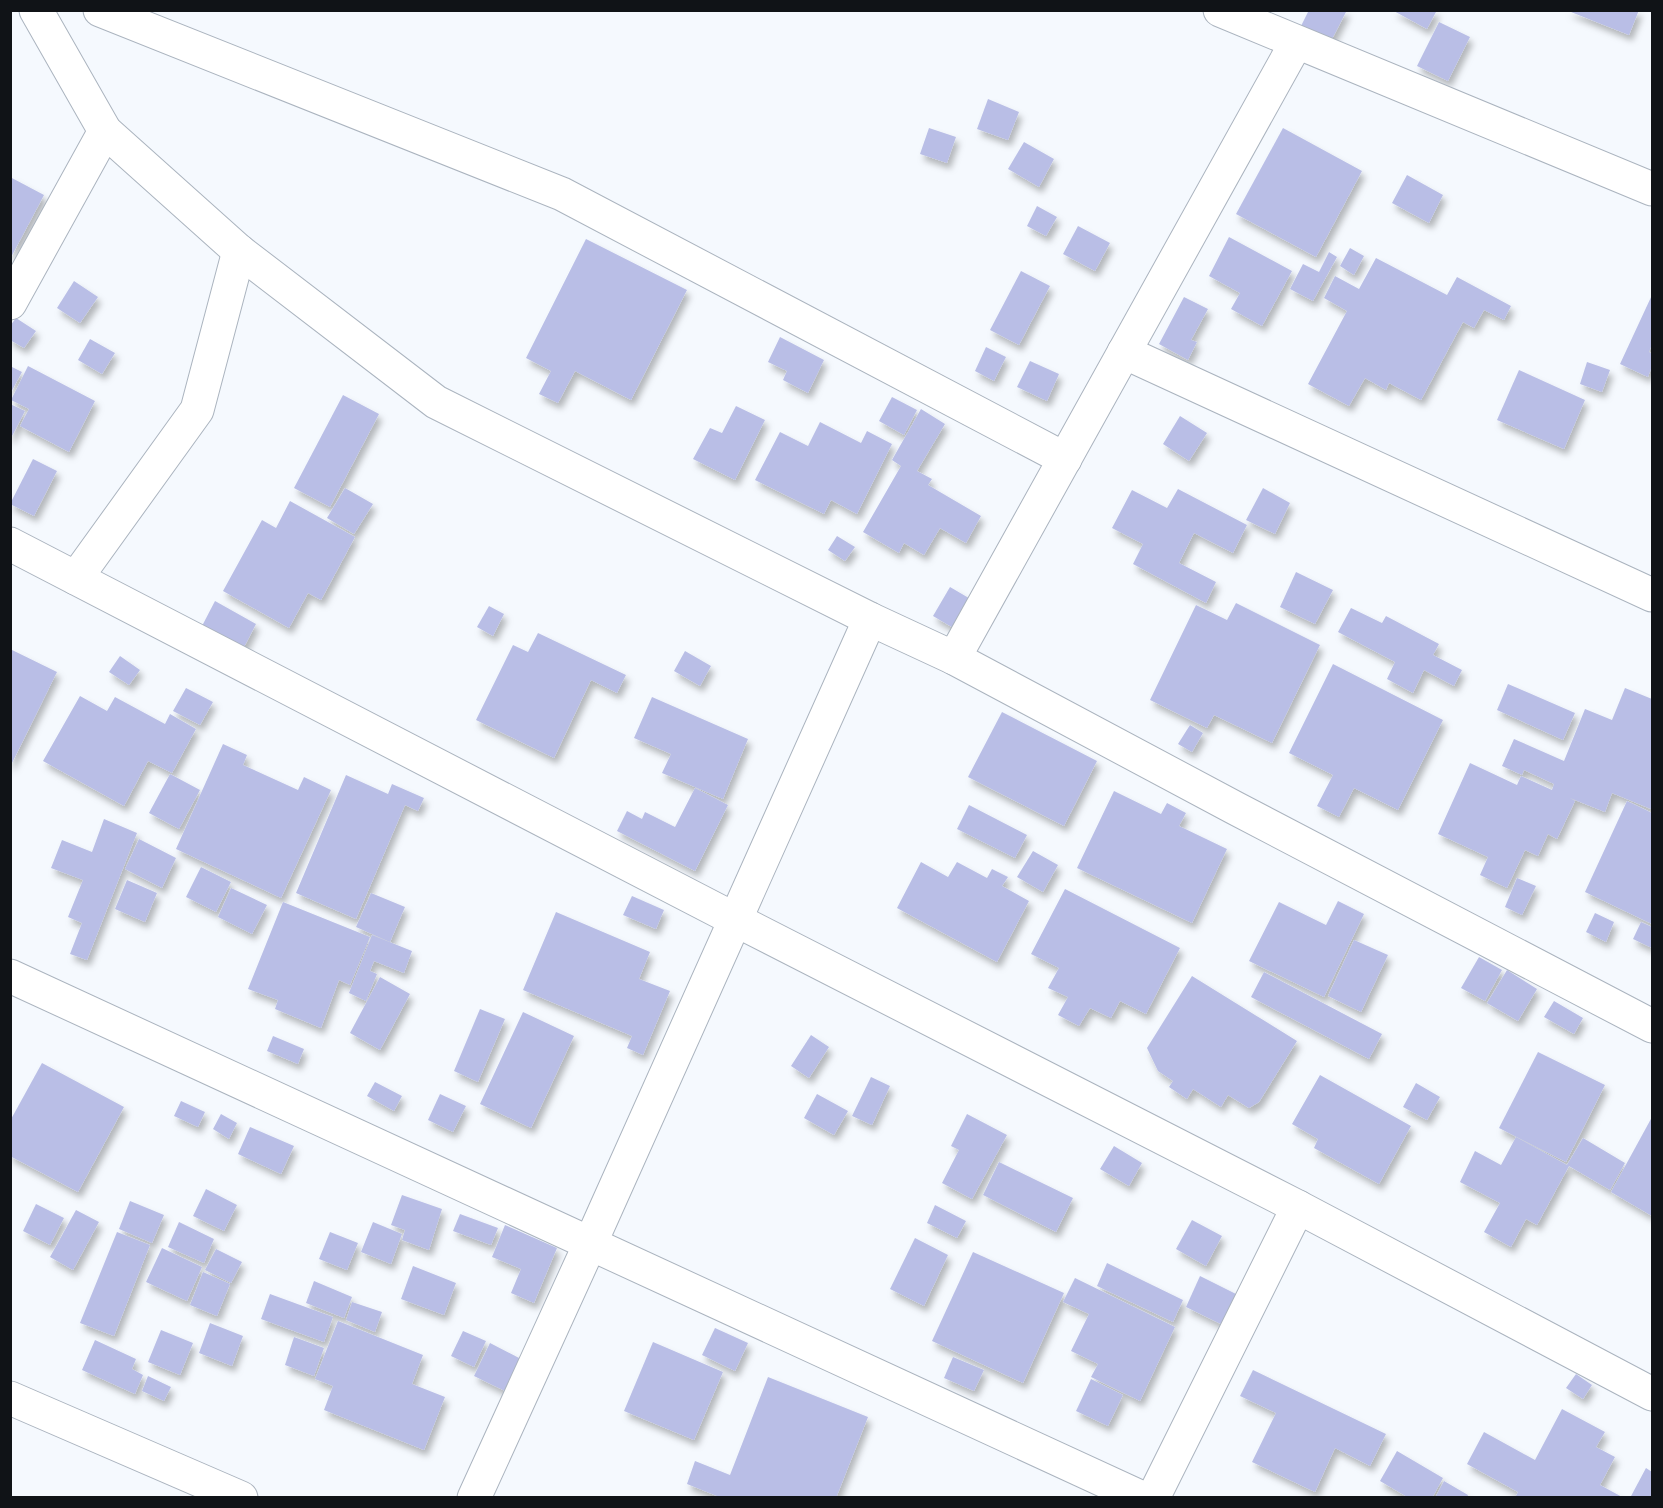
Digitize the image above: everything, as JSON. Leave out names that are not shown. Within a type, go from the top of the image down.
[{"type":"street","points":[[36,10],[105,131],[239,251],[436,402],[870,619],[954,658],[1235,808],[1653,1026]]},
{"type":"street","points":[[100,10],[562,194],[1065,459]]},
{"type":"street","points":[[1220,10],[1653,189]]},
{"type":"street","points":[[954,658],[1296,43]]},
{"type":"street","points":[[10,303],[105,131]]},
{"type":"street","points":[[76,578],[197,410],[239,251]]},
{"type":"street","points":[[1124,352],[1653,595]]},
{"type":"street","points":[[10,544],[1298,1208],[1653,1394]]},
{"type":"street","points":[[474,1497],[870,619]]},
{"type":"street","points":[[10,976],[1142,1497]]},
{"type":"street","points":[[1153,1497],[1298,1208]]},
{"type":"street","points":[[10,1398],[241,1497]]},
{"type":"building","points":[[1309,10],[1347,10],[1331,41],[1301,26]]},
{"type":"building","points":[[1392,10],[1437,10],[1427,29]]},
{"type":"building","points":[[1566,10],[1639,10],[1629,35]]},
{"type":"building","points":[[1439,22],[1470,37],[1448,81],[1417,66]]},
{"type":"building","points":[[988,99],[1019,112],[1008,140],[977,129]]},
{"type":"building","points":[[929,128],[956,137],[947,163],[920,154]]},
{"type":"building","points":[[1283,128],[1362,171],[1316,257],[1236,214]]},
{"type":"building","points":[[1024,142],[1054,159],[1039,187],[1008,169]]},
{"type":"building","points":[[1407,175],[1443,195],[1429,223],[1392,203]]},
{"type":"building","points":[[10,177],[44,195],[10,259]]},
{"type":"building","points":[[1037,206],[1057,217],[1046,236],[1027,226]]},
{"type":"building","points":[[1078,226],[1110,243],[1095,271],[1063,254]]},
{"type":"building","points":[[1229,237],[1292,271],[1262,326],[1231,309],[1240,293],[1209,276]]},
{"type":"building","points":[[586,239],[687,290],[631,400],[575,371],[558,403],[539,394],[551,371],[526,358]]},
{"type":"building","points":[[1350,248],[1364,256],[1354,275],[1340,266]]},
{"type":"building","points":[[1329,252],[1337,257],[1313,301],[1290,289],[1303,264],[1319,272]]},
{"type":"building","points":[[1376,258],[1447,295],[1457,277],[1511,306],[1504,320],[1484,310],[1474,328],[1463,322],[1421,400],[1389,383],[1386,390],[1365,378],[1349,406],[1308,384],[1347,311],[1324,298],[1335,276],[1359,289]]},
{"type":"building","points":[[1021,271],[1050,286],[1019,345],[990,330]]},
{"type":"building","points":[[74,281],[98,297],[80,323],[57,308]]},
{"type":"building","points":[[1652,295],[1652,344],[1649,352],[1652,354],[1652,366],[1648,377],[1620,364]]},
{"type":"building","points":[[1184,297],[1208,309],[1191,340],[1197,342],[1188,360],[1159,344]]},
{"type":"building","points":[[16,318],[36,331],[24,348],[10,340],[10,326]]},
{"type":"building","points":[[780,337],[824,360],[808,393],[783,380],[787,371],[768,362]]},
{"type":"building","points":[[90,339],[115,353],[102,374],[78,360]]},
{"type":"building","points":[[986,347],[1006,357],[994,381],[975,371]]},
{"type":"building","points":[[1030,361],[1059,374],[1047,401],[1017,387]]},
{"type":"building","points":[[1587,362],[1610,370],[1602,392],[1580,384]]},
{"type":"building","points":[[10,366],[22,372],[10,394]]},
{"type":"building","points":[[28,366],[95,401],[69,452],[20,426],[29,409],[11,400]]},
{"type":"building","points":[[1519,370],[1585,400],[1564,449],[1497,420]]},
{"type":"building","points":[[343,395],[379,414],[330,507],[294,488]]},
{"type":"building","points":[[892,397],[917,410],[904,435],[879,421]]},
{"type":"building","points":[[10,404],[25,411],[10,440]]},
{"type":"building","points":[[736,406],[765,420],[735,480],[693,459],[710,428],[722,433]]},
{"type":"building","points":[[921,409],[945,424],[917,471],[932,479],[928,485],[981,516],[966,543],[940,528],[924,555],[904,543],[899,553],[863,532],[901,466],[892,460]]},
{"type":"building","points":[[1180,416],[1207,433],[1189,461],[1163,444]]},
{"type":"building","points":[[820,422],[861,443],[867,431],[892,444],[857,514],[831,500],[824,514],[755,480],[780,432],[808,446]]},
{"type":"building","points":[[33,459],[57,471],[34,516],[10,504]]},
{"type":"building","points":[[345,488],[373,504],[354,534],[327,518]]},
{"type":"building","points":[[1263,488],[1290,503],[1275,534],[1246,520]]},
{"type":"building","points":[[1178,489],[1247,525],[1233,553],[1194,533],[1179,563],[1216,582],[1206,603],[1133,564],[1143,544],[1112,528],[1132,490],[1167,508]]},
{"type":"building","points":[[290,501],[355,537],[321,600],[308,593],[289,628],[223,591],[262,520],[276,528]]},
{"type":"building","points":[[837,536],[855,547],[845,561],[828,550]]},
{"type":"building","points":[[1296,572],[1333,590],[1315,624],[1280,607]]},
{"type":"building","points":[[950,587],[979,604],[962,633],[933,616]]},
{"type":"building","points":[[215,601],[256,624],[243,649],[202,626]]},
{"type":"building","points":[[1236,603],[1320,645],[1272,743],[1214,715],[1207,728],[1150,700],[1196,605],[1227,620]]},
{"type":"building","points":[[489,606],[504,614],[493,636],[477,627]]},
{"type":"building","points":[[1351,608],[1382,623],[1386,616],[1439,644],[1433,655],[1462,670],[1454,686],[1424,670],[1413,693],[1387,679],[1395,662],[1338,632]]},
{"type":"building","points":[[538,633],[626,675],[617,693],[591,680],[554,758],[476,720],[513,645],[528,652]]},
{"type":"building","points":[[10,649],[57,672],[10,767]]},
{"type":"building","points":[[685,651],[711,666],[700,686],[674,671]]},
{"type":"building","points":[[120,656],[140,670],[129,685],[109,672]]},
{"type":"building","points":[[1333,664],[1443,720],[1398,810],[1354,788],[1339,817],[1317,806],[1333,775],[1289,753]]},
{"type":"building","points":[[1508,684],[1575,713],[1563,740],[1497,710]]},
{"type":"building","points":[[186,688],[213,702],[200,725],[173,711]]},
{"type":"building","points":[[1625,688],[1652,699],[1651,809],[1612,793],[1605,812],[1570,798],[1575,801],[1557,839],[1548,834],[1538,856],[1525,850],[1507,888],[1480,875],[1488,857],[1438,834],[1470,763],[1517,785],[1521,776],[1552,790],[1554,784],[1524,770],[1522,775],[1502,766],[1514,739],[1564,761],[1585,709],[1612,720]]},
{"type":"building","points":[[80,696],[107,711],[115,697],[165,724],[170,714],[196,729],[172,773],[148,761],[124,806],[43,761]]},
{"type":"building","points":[[652,697],[748,739],[723,799],[662,773],[671,754],[634,738]]},
{"type":"building","points":[[1002,712],[1097,761],[1064,826],[968,777]]},
{"type":"building","points":[[1190,725],[1203,733],[1192,752],[1178,744]]},
{"type":"building","points":[[223,744],[247,755],[243,765],[298,790],[304,777],[331,790],[281,898],[176,849]]},
{"type":"building","points":[[170,774],[200,790],[179,829],[149,813]]},
{"type":"building","points":[[346,775],[388,794],[392,784],[424,798],[418,811],[405,805],[356,919],[296,893]]},
{"type":"building","points":[[695,788],[728,805],[695,871],[617,831],[627,811],[642,819],[645,812],[675,827]]},
{"type":"building","points":[[1114,791],[1161,814],[1167,803],[1186,813],[1179,826],[1227,849],[1192,923],[1077,868]]},
{"type":"building","points":[[1627,801],[1652,813],[1652,924],[1585,892]]},
{"type":"building","points":[[969,805],[1027,835],[1015,858],[957,829]]},
{"type":"building","points":[[104,819],[137,833],[87,960],[70,954],[82,923],[68,917],[83,880],[51,868],[62,840],[92,852]]},
{"type":"building","points":[[139,839],[176,858],[162,888],[125,869]]},
{"type":"building","points":[[1033,851],[1058,865],[1043,892],[1017,877]]},
{"type":"building","points":[[921,862],[948,877],[957,862],[987,878],[992,869],[1008,877],[1002,886],[1029,901],[997,962],[897,908]]},
{"type":"building","points":[[201,867],[231,882],[216,912],[186,897]]},
{"type":"building","points":[[1517,878],[1536,886],[1522,915],[1505,907]]},
{"type":"building","points":[[127,880],[157,893],[145,922],[115,909]]},
{"type":"building","points":[[231,888],[267,905],[252,934],[218,917]]},
{"type":"building","points":[[1065,889],[1180,948],[1146,1014],[1120,1001],[1111,1018],[1090,1008],[1079,1026],[1058,1015],[1068,997],[1048,988],[1059,968],[1031,954]]},
{"type":"building","points":[[371,893],[405,907],[390,942],[356,927]]},
{"type":"building","points":[[632,896],[664,910],[656,929],[623,915]]},
{"type":"building","points":[[1338,901],[1364,914],[1324,997],[1249,961],[1279,902],[1326,925]]},
{"type":"building","points":[[283,902],[370,937],[350,985],[339,980],[321,1028],[275,1009],[278,1000],[248,989]]},
{"type":"building","points":[[556,912],[650,952],[639,979],[670,991],[643,1055],[627,1048],[632,1036],[523,990]]},
{"type":"building","points":[[1595,913],[1614,922],[1606,942],[1586,932]]},
{"type":"building","points":[[1641,922],[1652,927],[1652,948],[1633,939]]},
{"type":"building","points":[[372,935],[412,951],[404,973],[374,961],[370,971],[377,974],[366,1001],[349,993]]},
{"type":"building","points":[[1354,940],[1388,955],[1361,1012],[1328,996]]},
{"type":"building","points":[[1479,957],[1502,970],[1485,1001],[1461,988]]},
{"type":"building","points":[[1507,970],[1537,989],[1518,1021],[1487,1003]]},
{"type":"building","points":[[1264,972],[1382,1034],[1369,1059],[1251,997]]},
{"type":"building","points":[[1192,976],[1297,1041],[1259,1102],[1249,1108],[1228,1095],[1221,1107],[1193,1089],[1187,1099],[1169,1087],[1173,1081],[1158,1071],[1147,1048]]},
{"type":"building","points":[[380,977],[410,994],[380,1050],[350,1033]]},
{"type":"building","points":[[1554,1001],[1583,1018],[1574,1034],[1544,1017]]},
{"type":"building","points":[[480,1009],[505,1019],[478,1082],[454,1071]]},
{"type":"building","points":[[523,1012],[574,1036],[531,1128],[480,1104]]},
{"type":"building","points":[[811,1035],[829,1047],[809,1078],[791,1066]]},
{"type":"building","points":[[273,1036],[304,1049],[298,1064],[267,1051]]},
{"type":"building","points":[[1538,1052],[1605,1085],[1566,1162],[1499,1128]]},
{"type":"building","points":[[42,1063],[124,1107],[78,1192],[10,1156],[10,1121]]},
{"type":"building","points":[[1320,1075],[1411,1126],[1379,1184],[1314,1148],[1318,1139],[1292,1124]]},
{"type":"building","points":[[871,1077],[890,1086],[872,1125],[852,1116]]},
{"type":"building","points":[[375,1082],[402,1096],[394,1111],[367,1096]]},
{"type":"building","points":[[1416,1083],[1440,1097],[1427,1120],[1403,1107]]},
{"type":"building","points":[[440,1094],[466,1106],[453,1132],[428,1120]]},
{"type":"building","points":[[817,1094],[848,1111],[834,1135],[804,1118]]},
{"type":"building","points":[[181,1101],[205,1112],[198,1127],[174,1116]]},
{"type":"building","points":[[221,1114],[237,1123],[229,1139],[213,1129]]},
{"type":"building","points":[[967,1114],[1007,1135],[972,1199],[942,1183],[959,1150],[951,1146]]},
{"type":"building","points":[[1652,1117],[1652,1216],[1611,1192]]},
{"type":"building","points":[[250,1127],[294,1146],[281,1174],[238,1154]]},
{"type":"building","points":[[1516,1137],[1567,1165],[1583,1138],[1625,1163],[1610,1190],[1569,1166],[1537,1225],[1526,1219],[1511,1247],[1484,1232],[1500,1203],[1460,1182],[1475,1151],[1501,1165]]},
{"type":"building","points":[[1114,1146],[1142,1163],[1129,1186],[1100,1169]]},
{"type":"building","points":[[999,1162],[1073,1198],[1056,1232],[983,1195]]},
{"type":"building","points":[[206,1189],[237,1205],[224,1231],[193,1216]]},
{"type":"building","points":[[402,1195],[442,1209],[429,1250],[402,1240],[405,1230],[391,1225]]},
{"type":"building","points":[[130,1201],[164,1215],[152,1243],[119,1229]]},
{"type":"building","points":[[36,1204],[64,1218],[50,1245],[23,1231]]},
{"type":"building","points":[[935,1205],[966,1221],[957,1238],[927,1223]]},
{"type":"building","points":[[76,1210],[99,1222],[73,1270],[50,1257]]},
{"type":"building","points":[[460,1214],[498,1228],[491,1245],[453,1231]]},
{"type":"building","points":[[1192,1220],[1222,1236],[1206,1266],[1176,1249]]},
{"type":"building","points":[[179,1222],[214,1239],[204,1263],[168,1247]]},
{"type":"building","points":[[373,1222],[402,1234],[391,1264],[361,1252]]},
{"type":"building","points":[[505,1225],[557,1248],[534,1303],[511,1293],[521,1269],[492,1257]]},
{"type":"building","points":[[117,1232],[150,1245],[114,1336],[80,1323]]},
{"type":"building","points":[[330,1232],[358,1243],[347,1270],[319,1259]]},
{"type":"building","points":[[915,1238],[948,1255],[924,1306],[890,1289]]},
{"type":"building","points":[[162,1248],[202,1267],[187,1301],[146,1282]]},
{"type":"building","points":[[216,1249],[242,1262],[231,1283],[205,1270]]},
{"type":"building","points":[[973,1252],[1064,1293],[1023,1383],[932,1341]]},
{"type":"building","points":[[1107,1263],[1183,1300],[1173,1322],[1097,1286]]},
{"type":"building","points":[[413,1266],[456,1283],[444,1315],[401,1299]]},
{"type":"building","points":[[203,1272],[230,1284],[217,1316],[190,1305]]},
{"type":"building","points":[[1200,1276],[1242,1297],[1227,1327],[1186,1307]]},
{"type":"building","points":[[1075,1278],[1175,1327],[1140,1401],[1091,1377],[1098,1364],[1071,1351],[1089,1314],[1063,1302]]},
{"type":"building","points":[[314,1281],[352,1297],[344,1318],[306,1303]]},
{"type":"building","points":[[270,1294],[333,1317],[324,1342],[261,1319]]},
{"type":"building","points":[[352,1302],[382,1312],[375,1332],[346,1320]]},
{"type":"building","points":[[338,1321],[423,1355],[412,1384],[445,1397],[424,1450],[324,1410],[333,1386],[315,1379]]},
{"type":"building","points":[[210,1323],[243,1336],[232,1366],[199,1353]]},
{"type":"building","points":[[715,1328],[748,1343],[735,1371],[702,1355]]},
{"type":"building","points":[[161,1330],[193,1343],[180,1375],[148,1362]]},
{"type":"building","points":[[463,1331],[486,1341],[474,1367],[451,1356]]},
{"type":"building","points":[[294,1337],[324,1348],[314,1376],[285,1365]]},
{"type":"building","points":[[95,1340],[136,1359],[132,1369],[143,1375],[135,1394],[82,1370]]},
{"type":"building","points":[[653,1342],[723,1372],[694,1440],[624,1411]]},
{"type":"building","points":[[490,1343],[521,1359],[505,1391],[474,1376]]},
{"type":"building","points":[[953,1357],[984,1370],[974,1391],[944,1378]]},
{"type":"building","points":[[1253,1370],[1386,1434],[1370,1466],[1335,1448],[1315,1492],[1252,1462],[1276,1413],[1240,1396]]},
{"type":"building","points":[[1576,1374],[1592,1385],[1583,1399],[1566,1388]]},
{"type":"building","points":[[148,1376],[171,1387],[164,1401],[142,1391]]},
{"type":"building","points":[[768,1377],[868,1417],[836,1498],[722,1498],[687,1484],[695,1461],[730,1475]]},
{"type":"building","points":[[1091,1379],[1123,1395],[1108,1426],[1076,1411]]},
{"type":"building","points":[[1562,1409],[1605,1432],[1596,1447],[1615,1457],[1600,1485],[1624,1498],[1515,1498],[1518,1492],[1467,1464],[1484,1432],[1535,1460]]},
{"type":"building","points":[[1397,1451],[1443,1478],[1432,1498],[1409,1498],[1380,1481]]},
{"type":"building","points":[[1646,1468],[1652,1472],[1652,1498],[1630,1498]]},
{"type":"building","points":[[1444,1481],[1468,1495],[1467,1498],[1435,1498]]}]
